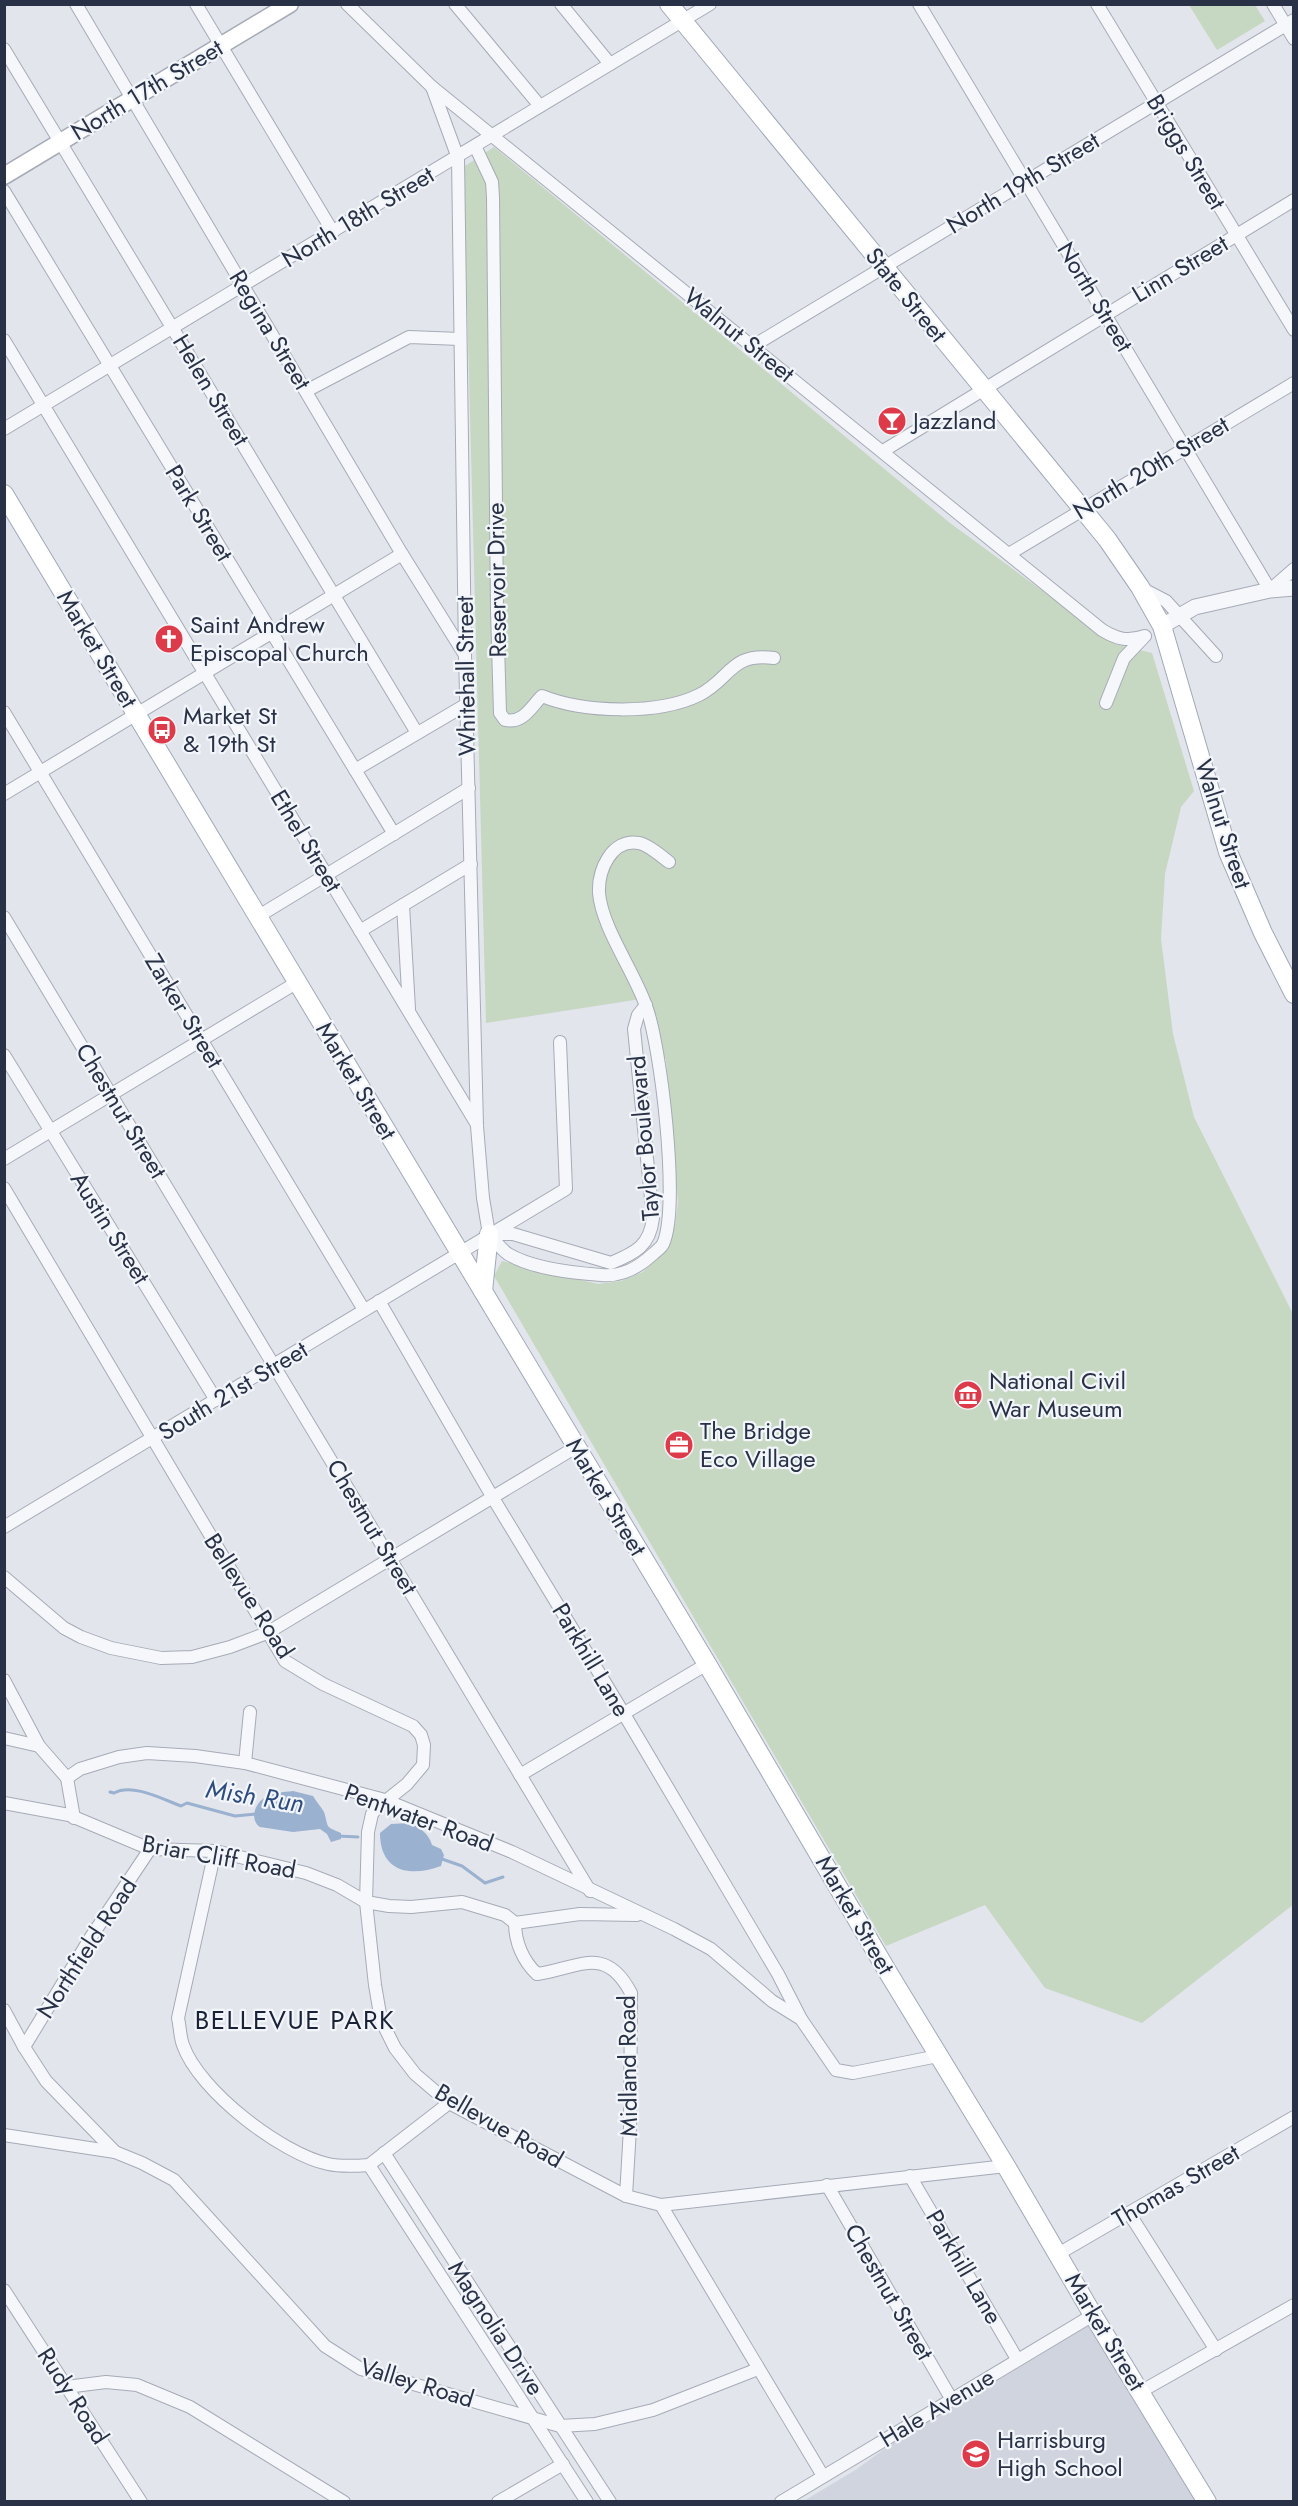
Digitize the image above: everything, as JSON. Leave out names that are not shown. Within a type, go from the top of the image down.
[{"type":"main road","name":"North 17th Street","points":[[4,176],[290,4]]},
{"type":"main road","name":"State Street","points":[[669,4],[1107,539],[1140,587],[1162,626]]},
{"type":"main road","name":"Market Street","points":[[4,494],[1207,2502]]},
{"type":"main road","name":"Walnut Street","points":[[1162,626],[1228,852],[1263,933],[1293,994]]},
{"type":"main road","points":[[483,1291],[489,1234]]},
{"type":"street","name":"Regina Street","points":[[76,4],[402,554],[465,655]]},
{"type":"street","points":[[196,4],[333,232]]},
{"type":"street","name":"Walnut Street","points":[[347,4],[432,87],[1102,630],[1117,639],[1133,640],[1145,636]]},
{"type":"street","points":[[455,4],[540,106]]},
{"type":"street","points":[[561,4],[610,64]]},
{"type":"street","name":"North 18th Street","points":[[4,429],[458,158],[710,4]]},
{"type":"street","name":"North Street","points":[[919,4],[1270,590]]},
{"type":"street","name":"Briggs Street","points":[[1097,4],[1293,330]]},
{"type":"street","points":[[1273,4],[1289,22],[1293,39]]},
{"type":"street","name":"North 19th Street","points":[[753,346],[1289,22]]},
{"type":"street","name":"Helen Street","points":[[4,49],[417,732]]},
{"type":"street","name":"Whitehall Street","points":[[432,87],[458,158],[465,655],[477,1126],[489,1234]]},
{"type":"street","name":"Reservoir Drive","points":[[475,146],[492,182],[493,197],[500,712],[505,720],[514,722],[523,717],[542,696],[561,704],[633,709],[680,703],[702,694],[734,666],[747,658],[754,656],[774,658]]},
{"type":"street","name":"Park Street","points":[[4,191],[394,834]]},
{"type":"street","name":"Linn Street","points":[[883,451],[1293,200]]},
{"type":"street","points":[[306,391],[409,337],[460,339]]},
{"type":"street","name":"Ethel Street","points":[[4,340],[477,1126]]},
{"type":"street","name":"North 20th Street","points":[[1009,554],[1293,383]]},
{"type":"street","points":[[4,794],[402,554]]},
{"type":"street","points":[[1270,590],[1293,569]]},
{"type":"street","name":"State Street","points":[[1140,587],[1166,601],[1216,656]]},
{"type":"street","points":[[1106,703],[1124,658],[1145,636],[1179,615],[1196,607],[1270,590],[1293,588]]},
{"type":"street","points":[[355,770],[466,704]]},
{"type":"street","name":"Zarker Street","points":[[6,714],[364,1310]]},
{"type":"street","points":[[257,917],[469,788]]},
{"type":"street","name":"Taylor Boulevard","points":[[489,1234],[507,1253],[546,1268],[610,1276],[638,1268],[663,1246],[669,1214],[669,1158],[658,1059],[646,1005],[608,923],[599,895],[600,874],[609,854],[626,844],[639,843],[669,862]]},
{"type":"street","points":[[360,931],[471,864]]},
{"type":"street","points":[[403,905],[409,1011]]},
{"type":"street","name":"Chestnut Street","points":[[4,917],[590,1891]]},
{"type":"street","points":[[4,1159],[296,983]]},
{"type":"street","name":"Taylor Boulevard","points":[[489,1234],[513,1234],[611,1263],[639,1249],[652,1233],[653,1218],[634,1029],[638,1015],[646,1005]]},
{"type":"street","points":[[460,1253],[566,1190],[560,1042]]},
{"type":"street","name":"Austin Street","points":[[4,1055],[216,1400]]},
{"type":"street","name":"Bellevue Road","points":[[4,1188],[285,1661],[323,1684],[413,1726],[421,1735],[424,1745],[423,1765],[407,1784],[385,1800],[372,1814],[368,1832],[366,1902],[381,2020],[395,2048],[415,2074],[449,2103],[626,2196],[661,2205],[1006,2166]]},
{"type":"street","name":"South 21st Street","points":[[4,1527],[460,1253]]},
{"type":"street","name":"Parkhill Lane","points":[[380,1301],[493,1498],[778,1974],[801,2019]]},
{"type":"street","points":[[4,1577],[64,1628],[81,1637],[111,1648],[161,1658],[192,1657],[230,1647],[267,1633],[576,1447]]},
{"type":"street","points":[[520,1775],[707,1664]]},
{"type":"street","points":[[4,1680],[39,1746],[67,1778],[72,1795],[74,1818]]},
{"type":"street","points":[[245,1763],[250,1712]]},
{"type":"street","points":[[4,1738],[39,1746]]},
{"type":"street","name":"Pentwater Road","points":[[67,1778],[99,1763],[147,1753],[195,1756],[245,1763],[385,1800],[512,1852],[590,1891]]},
{"type":"street","name":"Briar Cliff Road","points":[[4,1803],[22,1805],[74,1818],[150,1849],[215,1851],[306,1873],[337,1885],[366,1902],[411,1907],[462,1902],[505,1915],[515,1923]]},
{"type":"street","name":"Northfield Road","points":[[24,2047],[91,1937],[150,1849]]},
{"type":"street","points":[[215,1851],[178,2018],[183,2046],[201,2076],[224,2102],[293,2151],[329,2164],[369,2165],[449,2103]]},
{"type":"street","points":[[590,1891],[711,1949],[772,2001],[801,2019],[837,2070],[853,2073],[938,2056]]},
{"type":"street","points":[[515,1923],[580,1914],[644,1915]]},
{"type":"street","name":"Midland Road","points":[[515,1923],[515,1937],[528,1966],[537,1974],[589,1962],[605,1965],[621,1974],[631,1993],[630,2128],[626,2196]]},
{"type":"street","points":[[4,2010],[46,2082],[115,2152]]},
{"type":"street","name":"Thomas Street","points":[[1058,2254],[1293,2117]]},
{"type":"street","name":"Valley Road","points":[[4,2135],[115,2152],[174,2180],[325,2346],[343,2360],[361,2369],[560,2426],[595,2424],[653,2410],[758,2369]]},
{"type":"street","name":"Magnolia Drive","points":[[384,2154],[610,2502]]},
{"type":"street","name":"Magnolia Drive","points":[[369,2165],[587,2502]]},
{"type":"street","name":"Parkhill Lane","points":[[910,2176],[1017,2359]]},
{"type":"street","name":"Chestnut Street","points":[[827,2185],[952,2400]]},
{"type":"street","points":[[661,2205],[823,2476]]},
{"type":"street","points":[[1129,2212],[1216,2350]]},
{"type":"street","name":"Rudy Road","points":[[4,2290],[141,2502]]},
{"type":"street","points":[[1140,2392],[1293,2305]]},
{"type":"street","name":"Hale Avenue","points":[[781,2502],[1093,2315]]},
{"type":"street","points":[[66,2387],[106,2382],[137,2385],[158,2393],[190,2407],[344,2502]]},
{"type":"street","points":[[498,2502],[563,2464]]},
{"type":"shaded area","points":[[1094,2316],[1199,2502],[802,2502],[857,2469],[955,2397]]},
{"type":"green space","points":[[1189,5],[1255,5],[1265,21],[1217,50]]},
{"type":"green space","points":[[494,147],[950,523],[1115,644],[1152,653],[1194,791],[1181,807],[1165,874],[1161,939],[1173,1034],[1194,1117],[1293,1314],[1294,1904],[1142,2023],[1045,1988],[985,1905],[886,1946],[494,1276],[502,1261],[598,1284],[621,1281],[643,1272],[668,1245],[675,1226],[678,1202],[666,1060],[641,999],[486,1023],[464,187],[465,166]]},
{"type":"water","points":[[293,1791],[313,1796],[324,1812],[328,1826],[341,1833],[341,1839],[331,1842],[327,1834],[320,1829],[293,1832],[260,1827],[257,1824],[254,1817],[255,1812],[258,1804],[264,1798]]},
{"type":"water","points":[[409,1823],[424,1831],[432,1845],[441,1849],[444,1855],[441,1866],[429,1870],[408,1871],[398,1868],[385,1856],[380,1833],[391,1824]]},
{"type":"waterway","name":"Mish Run","points":[[110,1792],[139,1791],[181,1806],[187,1803],[235,1816],[256,1814]]},
{"type":"waterway","name":"Mish Run","points":[[338,1836],[358,1837]]},
{"type":"waterway","points":[[442,1859],[462,1866],[485,1883],[503,1877]]},
{"type":"place","name":"Jazzland","points":[[892,421]]},
{"type":"place","name":"Saint Andrew Episcopal Church","points":[[169,639]]},
{"type":"place","name":"Market St & 19th St","points":[[162,730]]},
{"type":"place","name":"National Civil War Museum","points":[[968,1395]]},
{"type":"place","name":"The Bridge Eco Village","points":[[679,1445]]},
{"type":"place","name":"Harrisburg High School","points":[[976,2454]]},
{"type":"district","name":"BELLEVUE PARK","points":[[295,2020]]}]
